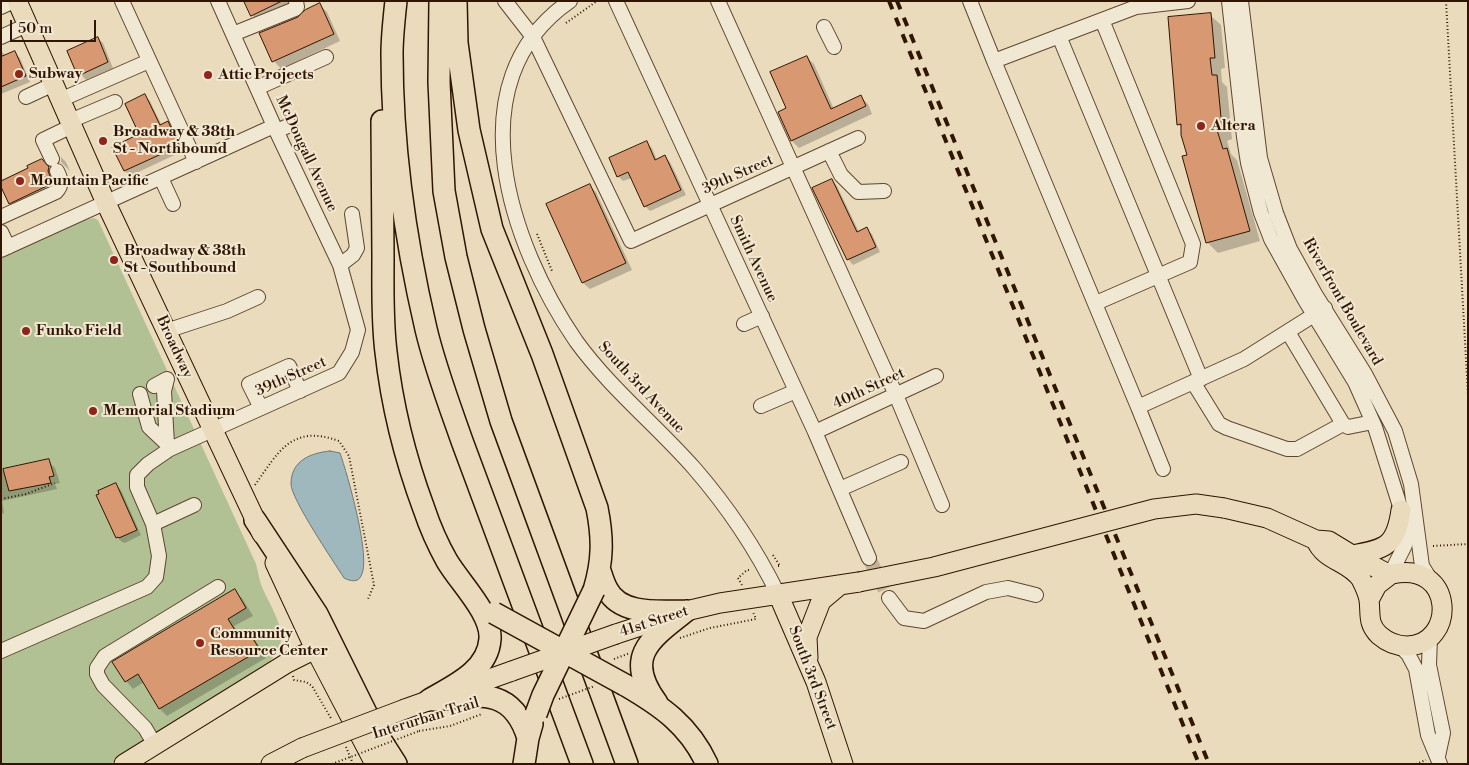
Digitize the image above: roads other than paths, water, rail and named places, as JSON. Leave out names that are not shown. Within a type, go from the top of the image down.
[{"type":"highway","points":[[387,1],[381,30],[383,317],[386,352],[399,430],[411,476],[439,546],[454,572],[476,601],[489,628],[490,638],[488,652],[478,668],[429,700]]},
{"type":"highway","points":[[396,1],[392,53],[401,201],[426,331],[457,425],[582,764]]},
{"type":"highway","points":[[440,1],[439,82],[444,191],[456,257],[486,374],[501,421],[627,764]]},
{"type":"highway","points":[[456,1],[457,43],[469,130],[492,229],[542,354],[593,495],[601,532],[597,580],[540,705],[528,738],[524,764]]},
{"type":"highway","points":[[255,520],[317,614],[375,731],[396,764]]},
{"type":"highway","points":[[597,580],[613,598],[624,606],[658,611],[686,611]]},
{"type":"highway","points":[[476,601],[564,653],[600,671],[657,704],[679,722],[707,764]]},
{"type":"highway","points":[[657,704],[644,684],[641,673],[642,656],[647,645],[654,637],[686,611]]},
{"type":"highway","points":[[429,700],[478,696],[493,697],[505,702],[518,714],[528,738]]},
{"type":"main road","name":"Broadway","points":[[15,1],[28,25],[106,203],[315,649],[375,764]]},
{"type":"main road","name":"41st Street","points":[[271,764],[302,748],[429,700],[686,611],[720,602],[859,582],[934,567],[1154,509],[1196,504],[1267,518],[1316,540],[1329,541],[1352,556],[1391,575]]},
{"type":"main road","points":[[1352,556],[1372,552],[1391,540],[1398,530],[1400,510]]},
{"type":"main road","points":[[1316,540],[1319,548],[1331,558],[1354,571],[1366,588],[1372,624],[1378,634],[1388,641],[1399,645],[1415,644],[1430,637],[1439,625],[1443,610],[1440,595],[1432,582],[1419,574],[1405,572],[1391,575],[1377,585],[1369,600]]},
{"type":"main road","points":[[809,665],[807,637],[821,601],[840,585]]},
{"type":"main road","name":"South 3rd Street","points":[[778,594],[816,682],[843,764]]},
{"type":"main road","points":[[124,764],[287,663],[315,649]]},
{"type":"street","points":[[1,7],[15,1]]},
{"type":"street","points":[[122,1],[196,162]]},
{"type":"street","name":"McDougall Avenue","points":[[218,1],[275,129],[340,265]]},
{"type":"street","points":[[233,34],[295,9],[297,7],[296,1]]},
{"type":"street","points":[[505,1],[534,37]]},
{"type":"street","name":"South 3rd Avenue","points":[[570,1],[558,9],[534,37],[519,59],[507,88],[503,116],[502,148],[508,189],[523,240],[554,307],[578,342],[605,377],[694,468],[730,513],[765,568],[778,594]]},
{"type":"street","name":"Smith Avenue","points":[[616,1],[815,432],[869,558]]},
{"type":"street","points":[[718,1],[896,395],[942,505]]},
{"type":"street","points":[[970,1],[1163,469]]},
{"type":"street","points":[[994,61],[1102,20],[1135,4],[1188,1]]},
{"type":"street","name":"Riverfront Boulevard","points":[[1229,1],[1244,137],[1254,189],[1271,239],[1319,312],[1365,374],[1395,431],[1411,484],[1422,566],[1432,582]]},
{"type":"street","name":"Riverfront Boulevard","points":[[1241,1],[1260,158],[1266,183],[1290,249],[1373,422],[1397,494],[1400,510],[1406,522],[1405,545],[1391,575]]},
{"type":"street","points":[[1096,303],[1190,262],[1193,244],[1102,20]]},
{"type":"street","points":[[1,37],[28,25]]},
{"type":"street","points":[[824,28],[834,47]]},
{"type":"street","points":[[1059,36],[1159,277],[1197,380],[1219,424],[1287,449],[1297,449],[1343,424]]},
{"type":"street","name":"39th Street","points":[[534,37],[631,241],[858,138]]},
{"type":"street","points":[[257,88],[326,56]]},
{"type":"street","points":[[26,97],[57,92],[149,60]]},
{"type":"street","points":[[1,217],[59,189],[61,180],[43,140],[115,102]]},
{"type":"street","points":[[1,232],[5,248],[34,242],[106,203],[196,162],[275,129],[290,125]]},
{"type":"street","points":[[829,151],[841,175],[858,192],[884,191]]},
{"type":"street","points":[[161,178],[173,204]]},
{"type":"street","points":[[340,265],[353,255],[358,248],[352,214]]},
{"type":"street","name":"39th Street","points":[[1,651],[147,587],[156,577],[159,556],[153,524],[137,487],[137,474],[168,447],[212,430],[339,373],[352,352],[358,330],[340,265]]},
{"type":"street","points":[[166,330],[227,311],[258,297]]},
{"type":"street","points":[[1138,407],[1244,359],[1319,312]]},
{"type":"street","points":[[744,324],[762,316]]},
{"type":"street","points":[[1288,332],[1343,424],[1348,427],[1373,422]]},
{"type":"street","points":[[261,408],[250,384],[289,366],[300,391]]},
{"type":"street","points":[[154,386],[184,370]]},
{"type":"street","name":"40th Street","points":[[815,432],[936,376]]},
{"type":"street","points":[[167,380],[164,390],[168,447]]},
{"type":"street","points":[[761,406],[796,391]]},
{"type":"street","points":[[140,394],[149,427],[168,447]]},
{"type":"street","points":[[840,489],[902,462]]},
{"type":"street","points":[[153,524],[194,504]]},
{"type":"street","points":[[155,745],[145,728],[103,685],[96,674],[96,668],[105,656],[218,587]]},
{"type":"street","points":[[889,598],[904,618],[924,621],[986,592],[1008,588],[1036,595]]},
{"type":"street","points":[[1430,637],[1429,665],[1443,733],[1439,760]]},
{"type":"street","points":[[1399,645],[1414,663],[1428,735],[1439,760]]},
{"type":"street","name":"Broadway","points":[[364,745],[369,764]]},
{"type":"water","points":[[330,451],[340,453],[348,478],[361,535],[364,567],[360,578],[351,581],[344,578],[305,516],[291,484],[294,469],[298,464],[309,456]]},
{"type":"tunnel","points":[[869,558],[889,598]]},
{"type":"railway","points":[[889,1],[1199,764]]},
{"type":"railway","points":[[897,1],[1209,764]]},
{"type":"place","name":"Subway","points":[[19,74]]},
{"type":"place","name":"Attic Projects","points":[[208,75]]},
{"type":"place","name":"Altera","points":[[1201,126]]},
{"type":"place","name":"Broadway & 38th St - Northbound","points":[[103,141]]},
{"type":"place","name":"Mountain Pacific","points":[[20,181]]},
{"type":"place","name":"Broadway & 38th St - Southbound","points":[[114,260]]},
{"type":"place","name":"Funko Field","points":[[26,331]]},
{"type":"place","name":"Memorial Stadium","points":[[93,411]]},
{"type":"place","name":"Community Resource Center","points":[[200,643]]}]
